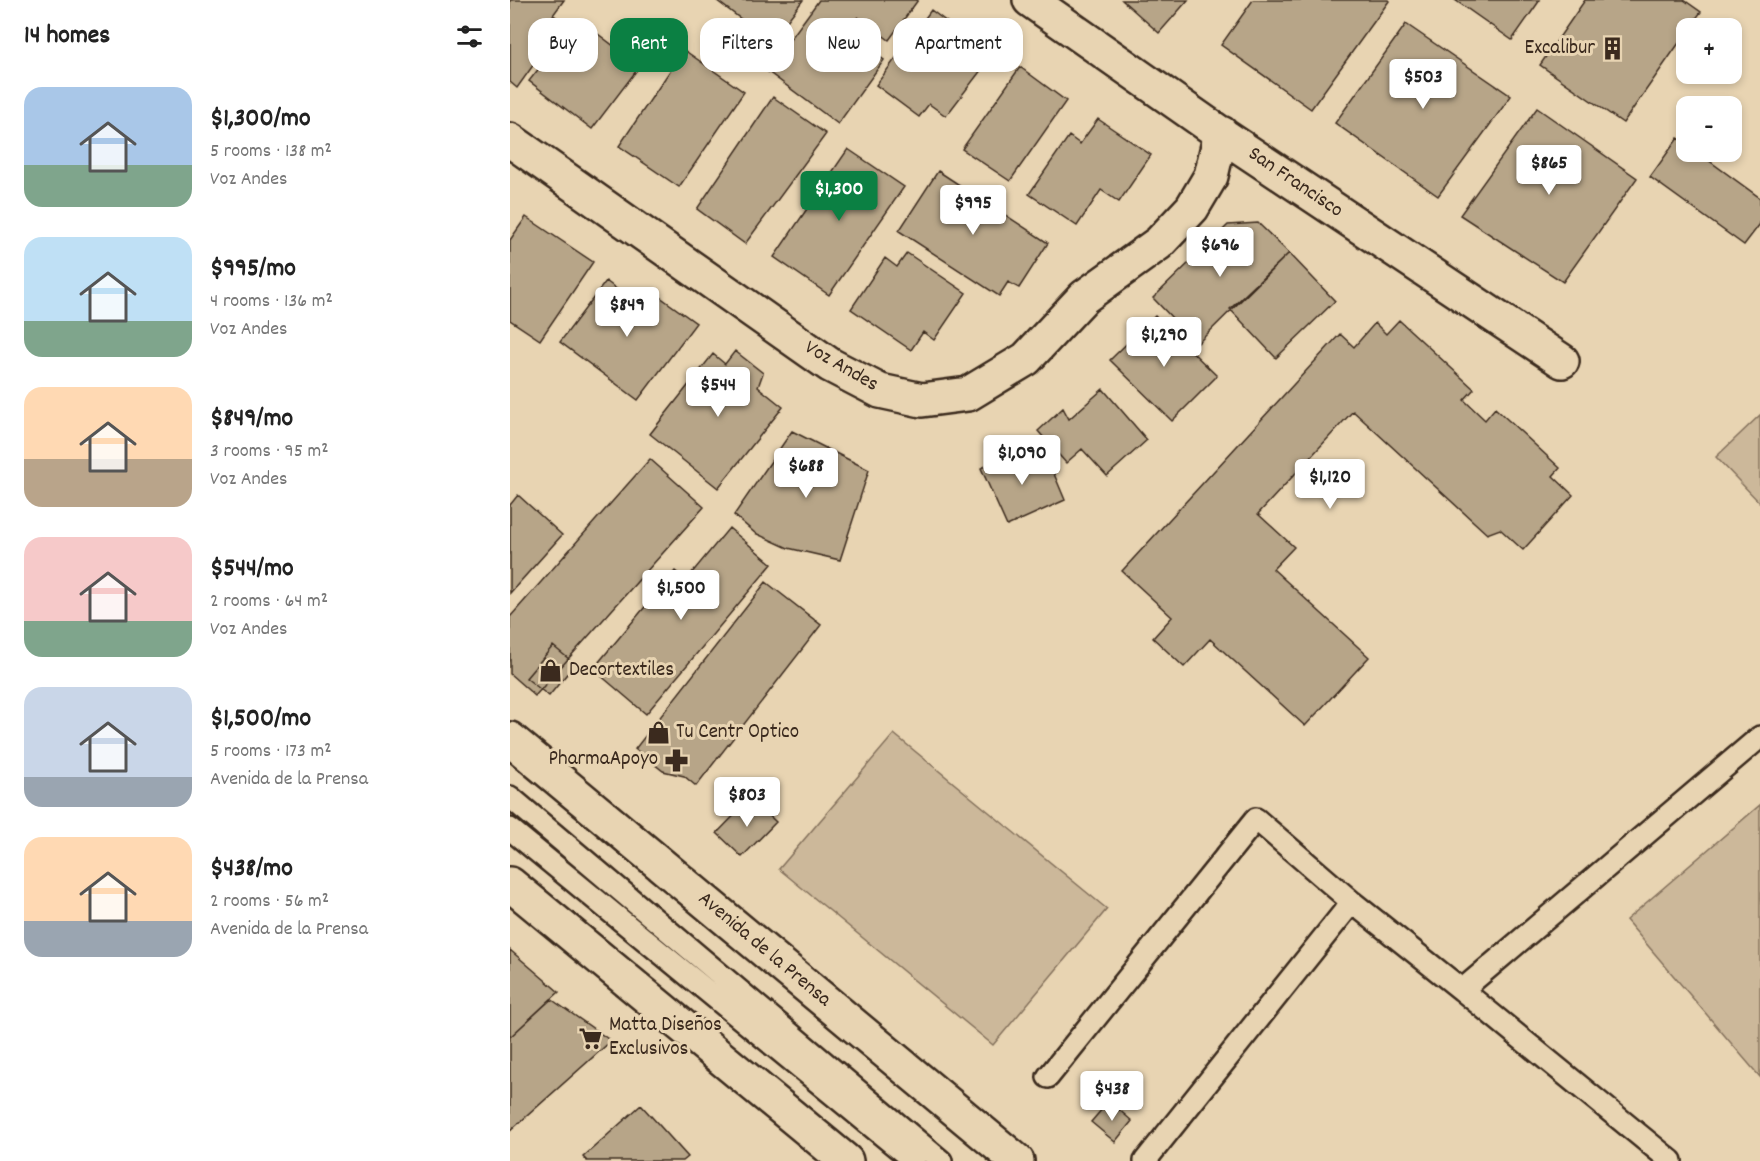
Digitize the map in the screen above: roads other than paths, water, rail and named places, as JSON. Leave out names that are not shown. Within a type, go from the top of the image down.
[{"type":"street","name":"San Francisco","points":[[1030,0],[1221,133],[1562,361]]},
{"type":"street","name":"Voz Andes","points":[[510,140],[830,365],[880,391],[922,400],[968,394],[1026,359],[1084,297],[1159,243],[1192,208],[1211,176],[1221,133]]},
{"type":"street","name":"Avenida de la Prensa","points":[[510,739],[1017,1161]]},
{"type":"street","points":[[510,884],[846,1161]]},
{"type":"lane","points":[[1462,990],[1760,737]]},
{"type":"lane","points":[[510,797],[941,1161]]},
{"type":"lane","points":[[1048,1077],[1256,819],[1352,902],[1671,1161]]},
{"type":"lane","points":[[510,829],[914,1161]]},
{"type":"lane","points":[[1145,1161],[1352,902]]},
{"type":"place","name":"Excalibur","points":[[1613,49]]},
{"type":"place","name":"Decortextiles","points":[[551,671]]},
{"type":"place","name":"Tu Centr Optico","points":[[658,733]]},
{"type":"place","name":"PharmaApoyo","points":[[676,760]]},
{"type":"place","name":"Matta Diseños Exclusivos","points":[[591,1038]]}]
